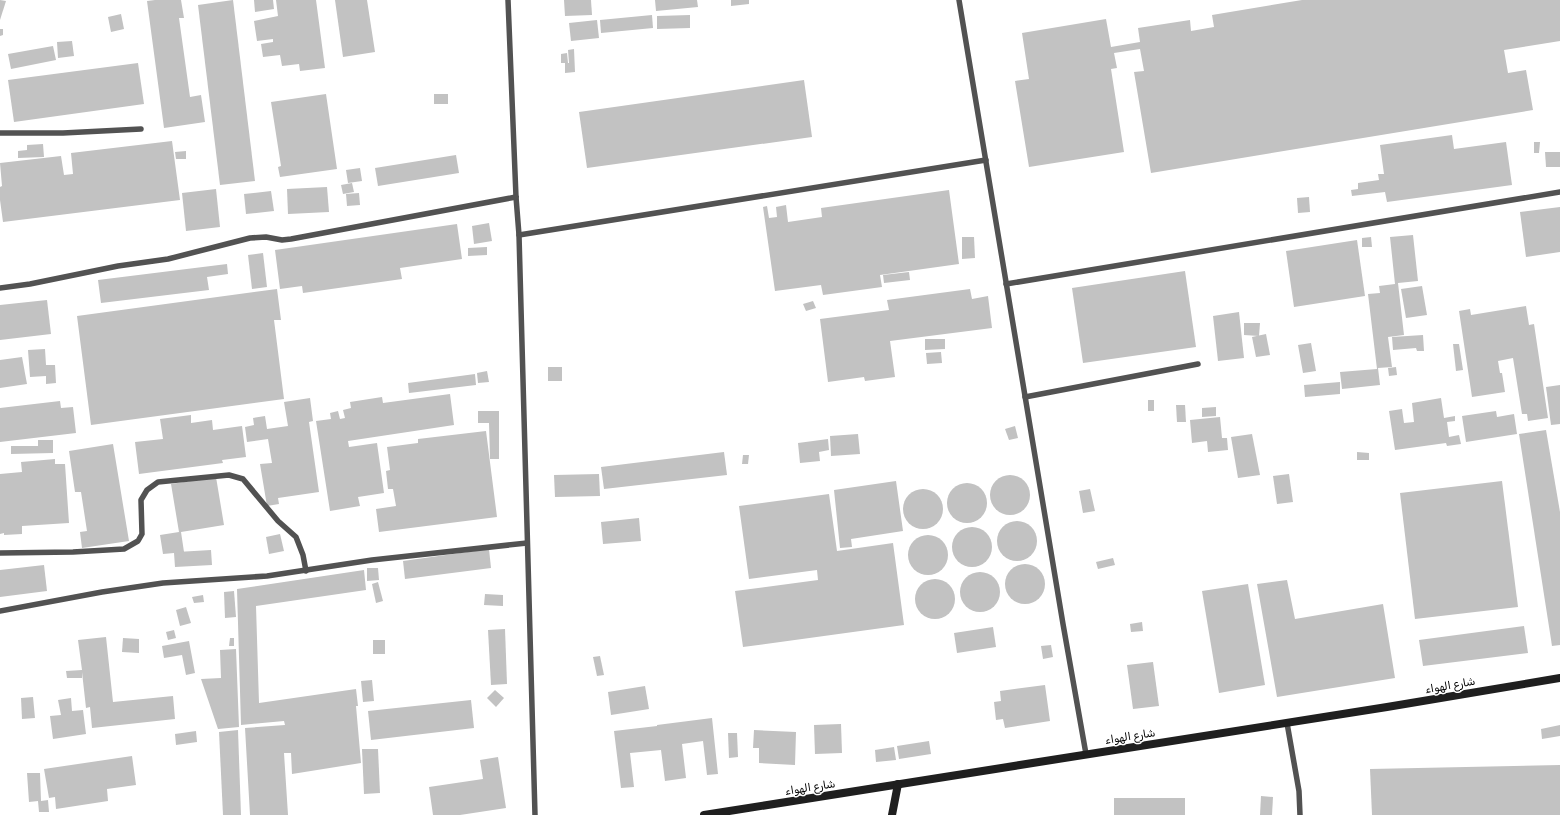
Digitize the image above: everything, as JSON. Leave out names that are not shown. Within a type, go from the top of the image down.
[{"type":"street","name":"شارع الهواء","points":[[704,815],[1287,723],[1560,678]]},
{"type":"street","points":[[892,815],[898,784]]},
{"type":"lane","points":[[508,0],[516,197],[519,235],[526,543],[535,815]]},
{"type":"lane","points":[[959,0],[1086,754]]},
{"type":"lane","points":[[0,133],[63,133],[141,128]]},
{"type":"lane","points":[[519,235],[986,160]]},
{"type":"lane","points":[[1006,284],[1560,192]]},
{"type":"lane","points":[[0,288],[30,284],[118,266],[168,259],[250,238],[266,237],[282,240],[291,239],[516,197]]},
{"type":"lane","points":[[1025,397],[1198,364]]},
{"type":"lane","points":[[0,553],[73,552],[124,549],[138,542],[142,534],[141,500],[147,490],[158,482],[229,475],[243,479],[278,521],[296,537],[303,555],[306,570]]},
{"type":"lane","points":[[0,611],[102,592],[163,583],[267,576],[372,560],[526,543]]},
{"type":"lane","points":[[1287,723],[1298,791],[1300,815]]},
{"type":"building","points":[[0,0],[6,1],[0,20]]},
{"type":"building","points":[[181,0],[184,18],[179,18],[190,97],[201,95],[205,122],[164,128],[147,1]]},
{"type":"building","points":[[233,0],[255,181],[220,185],[198,5]]},
{"type":"building","points":[[254,0],[273,0],[274,9],[255,12]]},
{"type":"building","points":[[276,0],[316,0],[325,68],[300,71],[299,64],[282,66],[280,55],[263,57],[261,44],[273,42],[273,39],[257,41],[254,21],[278,16]]},
{"type":"building","points":[[335,0],[367,0],[375,52],[343,57]]},
{"type":"building","points":[[564,0],[591,0],[592,15],[565,16]]},
{"type":"building","points":[[655,0],[697,0],[698,7],[656,11]]},
{"type":"building","points":[[731,0],[749,0],[749,4],[731,6]]},
{"type":"building","points":[[1302,0],[1560,0],[1560,41],[1504,50],[1508,73],[1526,70],[1533,110],[1151,173],[1134,72],[1144,71],[1140,49],[1114,53],[1117,68],[1111,69],[1124,152],[1029,167],[1015,81],[1029,79],[1022,33],[1106,19],[1111,47],[1140,42],[1138,28],[1190,20],[1191,31],[1214,27],[1212,15]]},
{"type":"building","points":[[121,14],[124,29],[111,32],[108,17]]},
{"type":"building","points":[[652,15],[653,28],[601,33],[600,20]]},
{"type":"building","points":[[690,15],[690,28],[657,29],[657,16]]},
{"type":"building","points":[[597,20],[599,38],[571,41],[569,23]]},
{"type":"building","points":[[0,29],[3,29],[3,35],[0,36]]},
{"type":"building","points":[[72,41],[74,56],[58,58],[57,42]]},
{"type":"building","points":[[53,46],[56,60],[11,69],[8,54]]},
{"type":"building","points":[[574,49],[575,72],[565,73],[565,63],[561,63],[561,54],[567,53],[569,63],[568,50]]},
{"type":"building","points":[[138,63],[144,104],[14,122],[8,80]]},
{"type":"building","points":[[804,80],[812,137],[587,168],[579,112]]},
{"type":"building","points":[[326,94],[337,169],[280,177],[278,167],[281,166],[271,102]]},
{"type":"building","points":[[434,94],[448,94],[448,104],[434,104]]},
{"type":"building","points":[[1452,135],[1454,149],[1506,142],[1512,185],[1387,202],[1385,192],[1352,196],[1351,190],[1358,189],[1358,183],[1379,180],[1378,174],[1384,174],[1380,145]]},
{"type":"building","points":[[172,141],[180,200],[3,222],[0,200],[0,187],[2,186],[0,163],[61,156],[64,175],[73,174],[71,153]]},
{"type":"building","points":[[1534,142],[1540,142],[1539,153],[1534,153]]},
{"type":"building","points":[[43,144],[44,157],[18,158],[18,151],[27,150],[27,145]]},
{"type":"building","points":[[186,151],[186,159],[176,159],[175,152]]},
{"type":"building","points":[[1545,152],[1560,152],[1560,167],[1546,167]]},
{"type":"building","points":[[456,155],[459,173],[378,186],[375,168]]},
{"type":"building","points":[[360,168],[362,181],[348,183],[346,170]]},
{"type":"building","points":[[352,183],[354,192],[343,194],[341,185]]},
{"type":"building","points":[[327,187],[329,212],[288,214],[287,189]]},
{"type":"building","points":[[216,189],[220,227],[186,231],[182,193]]},
{"type":"building","points":[[949,190],[959,264],[880,275],[882,287],[823,295],[821,285],[775,291],[763,207],[767,206],[769,218],[777,217],[776,207],[786,205],[788,222],[822,217],[821,208]]},
{"type":"building","points":[[271,191],[274,211],[246,214],[244,194]]},
{"type":"building","points":[[359,193],[360,205],[347,206],[346,194]]},
{"type":"building","points":[[1309,197],[1310,212],[1298,213],[1297,198]]},
{"type":"building","points":[[1560,207],[1560,252],[1526,257],[1520,212]]},
{"type":"building","points":[[489,223],[492,241],[474,244],[472,226]]},
{"type":"building","points":[[457,224],[462,259],[400,268],[402,279],[303,293],[302,286],[280,289],[275,250]]},
{"type":"building","points":[[1413,235],[1418,281],[1398,283],[1404,335],[1388,337],[1392,367],[1378,368],[1380,385],[1342,389],[1340,372],[1377,369],[1368,294],[1380,293],[1379,286],[1395,284],[1390,237]]},
{"type":"building","points":[[962,237],[974,237],[975,258],[962,259]]},
{"type":"building","points":[[1371,237],[1372,247],[1362,247],[1362,238]]},
{"type":"building","points":[[1357,240],[1365,296],[1294,307],[1286,251]]},
{"type":"building","points":[[487,247],[487,255],[468,256],[468,248]]},
{"type":"building","points":[[263,253],[267,287],[252,289],[248,255]]},
{"type":"building","points":[[227,264],[228,274],[207,277],[209,290],[101,303],[98,280]]},
{"type":"building","points":[[1185,271],[1196,347],[1083,363],[1072,288]]},
{"type":"building","points":[[909,272],[910,280],[884,283],[883,275]]},
{"type":"building","points":[[1422,286],[1427,315],[1406,318],[1401,289]]},
{"type":"building","points":[[277,289],[281,320],[274,320],[284,399],[91,425],[77,316]]},
{"type":"building","points":[[970,289],[972,299],[988,296],[992,328],[890,341],[895,377],[865,381],[864,377],[828,382],[820,319],[889,310],[887,300]]},
{"type":"building","points":[[47,300],[51,334],[0,340],[0,305]]},
{"type":"building","points":[[813,301],[816,308],[806,311],[803,304]]},
{"type":"building","points":[[1526,306],[1529,325],[1534,324],[1548,418],[1528,421],[1527,414],[1522,414],[1513,358],[1498,361],[1500,373],[1502,373],[1505,392],[1472,397],[1459,311],[1470,309],[1471,315]]},
{"type":"building","points":[[1239,312],[1244,358],[1218,361],[1213,316]]},
{"type":"building","points":[[1244,323],[1260,323],[1259,336],[1244,335]]},
{"type":"building","points":[[1266,334],[1270,355],[1256,357],[1252,337]]},
{"type":"building","points":[[1423,335],[1424,351],[1417,351],[1416,348],[1393,350],[1392,337]]},
{"type":"building","points":[[925,339],[945,339],[945,349],[925,350]]},
{"type":"building","points":[[1311,343],[1316,371],[1303,373],[1298,345]]},
{"type":"building","points":[[1453,344],[1459,344],[1463,370],[1456,371]]},
{"type":"building","points":[[45,349],[46,365],[55,365],[56,383],[46,384],[46,376],[30,377],[28,350]]},
{"type":"building","points":[[941,352],[942,363],[927,364],[926,353]]},
{"type":"building","points":[[22,357],[27,384],[0,388],[0,360]]},
{"type":"building","points":[[548,367],[562,367],[562,381],[548,381]]},
{"type":"building","points":[[1396,367],[1397,375],[1389,376],[1388,368]]},
{"type":"building","points":[[487,371],[489,382],[478,383],[477,373]]},
{"type":"building","points":[[475,374],[476,385],[409,393],[408,383]]},
{"type":"building","points":[[1340,382],[1340,394],[1305,397],[1304,385]]},
{"type":"building","points":[[1560,385],[1560,424],[1551,425],[1546,387]]},
{"type":"building","points":[[450,394],[454,425],[348,441],[349,447],[377,443],[384,493],[358,497],[360,506],[330,511],[316,421],[331,419],[330,413],[338,411],[340,419],[345,418],[343,410],[351,408],[350,402],[382,397],[383,403]]},
{"type":"building","points":[[310,398],[313,421],[309,422],[319,492],[278,498],[279,504],[267,506],[260,464],[272,463],[268,439],[247,442],[245,427],[254,425],[253,418],[265,416],[267,429],[288,426],[284,402]]},
{"type":"building","points":[[1441,398],[1444,418],[1455,416],[1455,421],[1447,422],[1449,437],[1459,435],[1461,444],[1447,446],[1446,443],[1395,450],[1389,411],[1402,409],[1404,423],[1414,422],[1412,403]]},
{"type":"building","points":[[1148,400],[1154,400],[1154,411],[1148,411]]},
{"type":"building","points":[[60,401],[61,408],[73,407],[76,433],[0,442],[0,408]]},
{"type":"building","points":[[1176,405],[1185,405],[1186,422],[1177,422]]},
{"type":"building","points":[[1216,407],[1216,416],[1202,417],[1202,408]]},
{"type":"building","points":[[478,411],[499,411],[499,459],[490,459],[489,423],[478,423]]},
{"type":"building","points":[[1496,411],[1497,417],[1514,414],[1517,434],[1466,442],[1462,416]]},
{"type":"building","points":[[191,415],[191,423],[212,420],[213,430],[242,426],[246,457],[222,460],[223,463],[139,474],[135,442],[163,439],[160,419]]},
{"type":"building","points":[[1220,417],[1222,438],[1227,438],[1228,450],[1208,452],[1207,441],[1192,443],[1190,420]]},
{"type":"building","points":[[1015,426],[1018,438],[1009,440],[1005,429]]},
{"type":"building","points":[[1546,430],[1560,512],[1560,645],[1552,646],[1519,434]]},
{"type":"building","points":[[486,431],[497,517],[379,532],[376,509],[396,506],[393,489],[388,489],[386,471],[390,470],[387,447],[418,443],[418,439]]},
{"type":"building","points":[[858,434],[860,454],[831,456],[830,436]]},
{"type":"building","points":[[1252,434],[1260,475],[1238,478],[1231,437]]},
{"type":"building","points":[[828,439],[829,450],[819,452],[820,461],[800,463],[798,443]]},
{"type":"building","points":[[38,440],[53,440],[53,453],[11,454],[11,446],[38,446]]},
{"type":"building","points":[[113,444],[129,541],[82,548],[80,532],[87,531],[81,492],[75,492],[69,451]]},
{"type":"building","points":[[724,452],[727,475],[604,489],[601,467]]},
{"type":"building","points":[[1357,452],[1369,453],[1369,460],[1357,460]]},
{"type":"building","points":[[743,455],[749,455],[748,464],[742,464]]},
{"type":"building","points":[[55,459],[55,464],[65,464],[69,523],[22,526],[22,534],[0,534],[0,474],[22,472],[21,462]]},
{"type":"building","points":[[599,474],[600,496],[555,497],[554,475]]},
{"type":"building","points":[[1289,474],[1293,502],[1277,504],[1273,476]]},
{"type":"building","points":[[1010,475],[1024,481],[1030,495],[1024,509],[1010,515],[996,509],[990,495],[996,481]]},
{"type":"building","points":[[216,477],[224,525],[181,532],[184,552],[211,550],[212,565],[175,567],[174,553],[163,554],[160,535],[179,532],[171,484]]},
{"type":"building","points":[[896,481],[903,531],[851,539],[852,547],[840,548],[834,490]]},
{"type":"building","points":[[1502,481],[1518,607],[1415,619],[1400,493]]},
{"type":"building","points":[[967,483],[981,489],[987,503],[981,517],[967,523],[953,517],[947,503],[953,489]]},
{"type":"building","points":[[923,489],[937,495],[943,509],[937,523],[923,529],[909,523],[903,509],[909,495]]},
{"type":"building","points":[[1090,489],[1095,511],[1083,513],[1079,491]]},
{"type":"building","points":[[829,494],[837,551],[893,543],[904,625],[743,647],[735,591],[818,580],[817,570],[749,579],[739,506]]},
{"type":"building","points":[[639,518],[641,541],[603,544],[601,522]]},
{"type":"building","points":[[1017,521],[1031,527],[1037,541],[1031,555],[1017,561],[1003,555],[997,541],[1003,527]]},
{"type":"building","points":[[972,527],[986,533],[992,547],[986,561],[972,567],[958,561],[952,547],[958,533]]},
{"type":"building","points":[[280,534],[284,551],[269,554],[266,537]]},
{"type":"building","points":[[928,535],[942,541],[948,555],[942,569],[928,575],[914,569],[908,555],[914,541]]},
{"type":"building","points":[[489,549],[491,568],[405,579],[403,561]]},
{"type":"building","points":[[1113,558],[1115,565],[1098,569],[1096,562]]},
{"type":"building","points":[[1025,564],[1039,570],[1045,584],[1039,598],[1025,604],[1011,598],[1005,584],[1011,570]]},
{"type":"building","points":[[44,565],[47,591],[0,597],[0,570]]},
{"type":"building","points":[[367,568],[378,568],[379,580],[367,581]]},
{"type":"building","points":[[364,570],[366,590],[256,606],[259,703],[356,689],[361,763],[292,774],[291,753],[284,753],[288,815],[250,815],[245,728],[285,725],[284,721],[241,725],[237,589]]},
{"type":"building","points":[[980,572],[988,574],[994,578],[998,584],[1000,592],[998,600],[994,606],[988,610],[980,612],[972,610],[966,606],[962,600],[960,592],[962,584],[966,578],[972,574]]},
{"type":"building","points":[[935,579],[949,585],[955,599],[949,613],[935,619],[921,613],[915,599],[921,585]]},
{"type":"building","points":[[1287,580],[1295,619],[1383,604],[1395,678],[1277,697],[1257,584]]},
{"type":"building","points":[[378,582],[383,601],[376,603],[372,584]]},
{"type":"building","points":[[1248,584],[1265,685],[1219,693],[1202,591]]},
{"type":"building","points":[[234,591],[236,617],[225,618],[224,592]]},
{"type":"building","points":[[485,594],[503,595],[503,606],[484,605]]},
{"type":"building","points":[[203,595],[204,602],[194,603],[192,597]]},
{"type":"building","points":[[186,607],[191,623],[180,626],[176,610]]},
{"type":"building","points":[[1142,622],[1143,631],[1131,632],[1130,624]]},
{"type":"building","points":[[1524,626],[1528,653],[1423,666],[1419,640]]},
{"type":"building","points":[[993,627],[996,647],[957,653],[954,633]]},
{"type":"building","points":[[505,629],[507,684],[491,685],[488,630]]},
{"type":"building","points":[[174,630],[176,638],[168,640],[166,632]]},
{"type":"building","points":[[106,637],[113,702],[173,696],[175,719],[92,728],[90,707],[86,708],[82,672],[82,678],[67,678],[66,671],[82,670],[78,640]]},
{"type":"building","points":[[123,638],[139,639],[139,653],[122,652]]},
{"type":"building","points":[[230,638],[234,638],[234,646],[229,646]]},
{"type":"building","points":[[373,640],[385,640],[385,654],[373,654]]},
{"type":"building","points":[[189,641],[195,673],[186,675],[182,655],[164,658],[162,646]]},
{"type":"building","points":[[1051,645],[1053,657],[1043,659],[1041,646]]},
{"type":"building","points":[[236,649],[239,727],[218,729],[201,679],[221,678],[220,650]]},
{"type":"building","points":[[600,656],[604,675],[597,676],[593,657]]},
{"type":"building","points":[[1153,662],[1159,706],[1133,709],[1127,665]]},
{"type":"building","points":[[372,680],[374,701],[363,702],[361,681]]},
{"type":"building","points":[[1045,685],[1050,721],[1005,728],[1003,719],[996,720],[994,702],[1001,701],[1000,691]]},
{"type":"building","points":[[645,686],[649,709],[611,715],[608,692]]},
{"type":"building","points":[[495,690],[504,698],[496,707],[487,698]]},
{"type":"building","points":[[33,697],[35,718],[22,719],[21,698]]},
{"type":"building","points":[[71,698],[72,711],[83,710],[86,734],[53,739],[50,716],[61,715],[58,700]]},
{"type":"building","points":[[471,700],[474,728],[371,740],[368,711]]},
{"type":"building","points":[[712,718],[718,774],[707,775],[703,741],[682,744],[686,778],[665,781],[661,750],[630,753],[634,787],[621,788],[614,731]]},
{"type":"building","points":[[841,724],[842,753],[815,754],[814,725]]},
{"type":"building","points":[[1560,725],[1560,736],[1542,739],[1541,729]]},
{"type":"building","points":[[238,730],[241,815],[223,815],[219,732]]},
{"type":"building","points":[[754,730],[796,732],[795,765],[759,763],[759,748],[753,748]]},
{"type":"building","points":[[196,731],[197,742],[176,745],[175,734]]},
{"type":"building","points":[[728,733],[737,733],[738,757],[729,758]]},
{"type":"building","points":[[929,741],[931,754],[899,759],[897,746]]},
{"type":"building","points":[[894,747],[896,760],[876,762],[875,750]]},
{"type":"building","points":[[362,749],[378,749],[380,793],[364,794]]},
{"type":"building","points":[[132,756],[136,785],[107,789],[108,801],[56,809],[55,797],[49,798],[44,769]]},
{"type":"building","points":[[498,757],[506,808],[460,815],[433,815],[429,787],[483,779],[480,760]]},
{"type":"building","points":[[1560,765],[1560,815],[1372,815],[1370,769]]},
{"type":"building","points":[[27,773],[40,773],[41,801],[48,800],[49,812],[39,812],[38,801],[29,802]]},
{"type":"building","points":[[1261,796],[1273,797],[1272,815],[1260,815]]},
{"type":"building","points":[[1114,798],[1185,798],[1185,815],[1114,815]]}]
